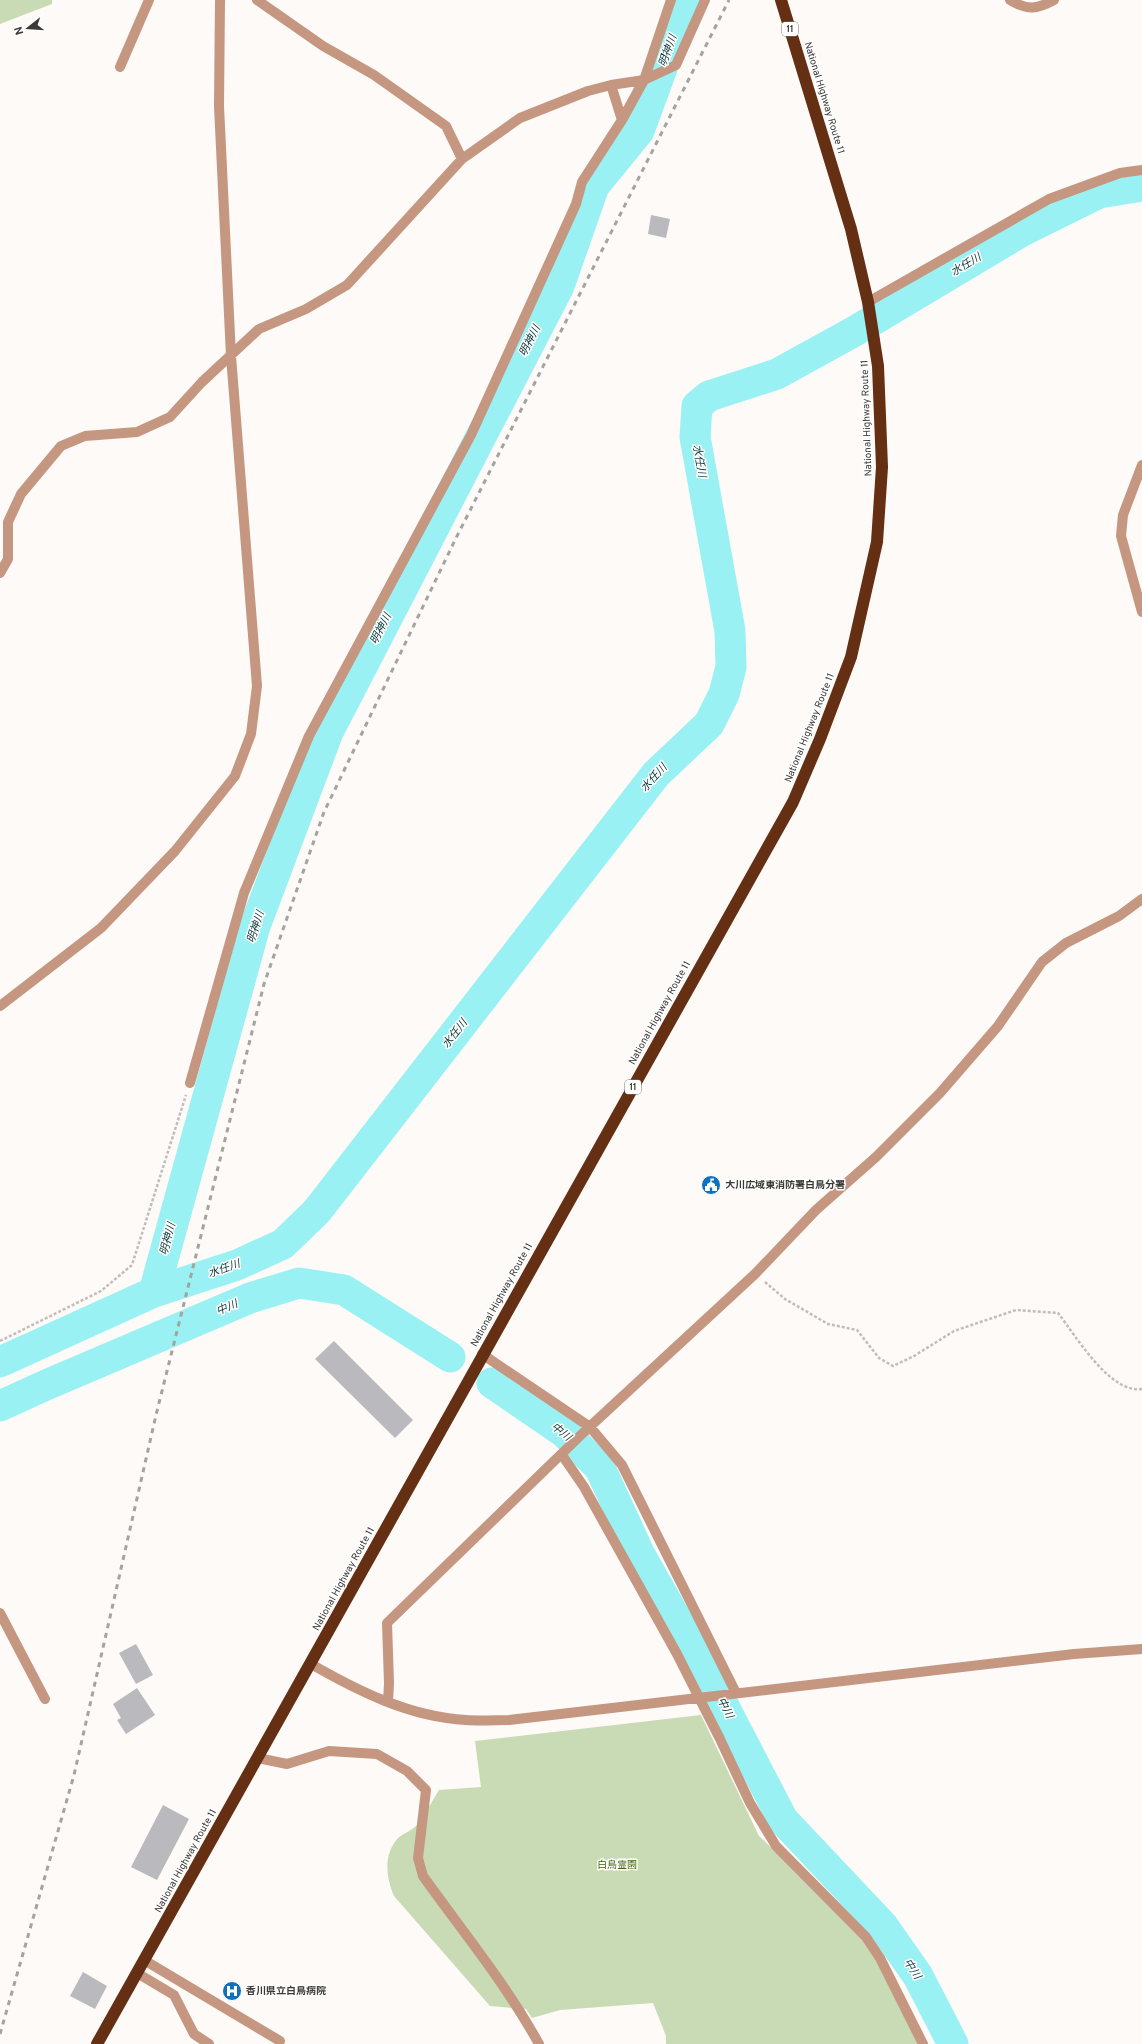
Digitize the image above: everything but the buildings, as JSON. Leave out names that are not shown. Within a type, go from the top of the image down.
[{"type":"highway","name":"National Highway Route 11","points":[[97,2044],[792,802],[820,739],[851,656],[877,542],[882,466],[878,366],[868,302],[851,229],[800,57],[781,0]]},
{"type":"street","points":[[120,67],[149,0]]},
{"type":"street","points":[[0,1006],[101,928],[175,851],[235,776],[251,734],[257,686],[231,356],[219,106],[220,0]]},
{"type":"street","points":[[257,0],[323,46],[374,75],[446,126],[462,159]]},
{"type":"street","points":[[190,1083],[244,893],[309,736],[471,435],[576,204],[582,182],[622,120],[644,80],[671,0]]},
{"type":"street","points":[[0,573],[8,559],[8,522],[21,494],[62,446],[85,436],[137,432],[170,417],[202,382],[259,329],[306,309],[346,285],[462,159],[520,118],[588,91],[611,85],[644,80],[676,65],[705,0]]},
{"type":"street","points":[[1010,0],[1018,5],[1038,8],[1054,0]]},
{"type":"street","points":[[611,85],[622,120]]},
{"type":"street","points":[[868,302],[1049,199],[1120,173],[1142,170]]},
{"type":"street","points":[[1142,465],[1123,515],[1120,536],[1142,612]]},
{"type":"street","points":[[388,1702],[389,1683],[387,1623],[587,1430],[755,1274],[816,1210],[876,1157],[940,1093],[998,1026],[1042,962],[1066,943],[1119,916],[1142,898]]},
{"type":"street","points":[[482,1354],[587,1430],[622,1466],[736,1693]]},
{"type":"street","points":[[562,1455],[584,1487],[677,1654],[698,1698],[720,1738],[750,1803],[776,1846],[866,1937],[880,1958],[923,2044]]},
{"type":"street","points":[[0,1613],[45,1699]]},
{"type":"street","points":[[311,1664],[340,1680],[388,1702],[423,1714],[466,1720],[509,1720],[1074,1654],[1142,1649]]},
{"type":"street","points":[[258,1758],[287,1764],[329,1751],[359,1752],[377,1754],[408,1770],[426,1790],[418,1858],[423,1876],[497,1976],[524,2017],[539,2044]]},
{"type":"street","points":[[144,1960],[280,2041]]},
{"type":"street","points":[[137,1974],[174,1995],[194,2034],[210,2044]]},
{"type":"path","points":[[0,1342],[100,1291],[132,1265],[190,1083]]},
{"type":"path","points":[[755,1274],[785,1299],[828,1324],[857,1330],[879,1358],[893,1366],[914,1356],[954,1331],[1016,1310],[1058,1313],[1109,1378],[1133,1390],[1142,1389]]},
{"type":"green space","points":[[0,0],[52,0],[52,4],[0,24]]},
{"type":"green space","name":"白鳥霊園","points":[[701,1715],[759,1836],[854,1927],[875,1955],[918,2044],[666,2044],[666,2036],[653,2003],[560,2010],[532,2018],[526,2009],[490,2006],[394,1896],[389,1881],[387,1866],[390,1852],[398,1838],[418,1824],[439,1790],[481,1787],[475,1741]]},
{"type":"waterway","name":"明神川","points":[[154,1292],[255,926],[328,732],[559,286],[594,186],[639,131],[687,0]]},
{"type":"waterway","name":"水任川","points":[[0,1362],[154,1292],[237,1265],[283,1244],[317,1211],[656,774],[709,724],[724,694],[731,667],[730,631],[695,437],[697,406],[709,396],[777,374],[855,331],[1024,230],[1099,193],[1142,186]]},
{"type":"waterway","name":"中川","points":[[0,1406],[250,1298],[299,1283],[344,1290],[450,1357]]},
{"type":"waterway","name":"中川","points":[[492,1383],[565,1433],[600,1468],[640,1555],[705,1670],[783,1820],[883,1926],[918,1976],[953,2044]]},
{"type":"railway","points":[[0,2034],[74,1775],[156,1415],[264,984],[324,812],[455,540],[729,0]]},
{"type":"place","name":"大川広域東消防署白鳥分署","points":[[711,1185]]},
{"type":"place","name":"香川県立白鳥病院","points":[[232,1991]]}]
